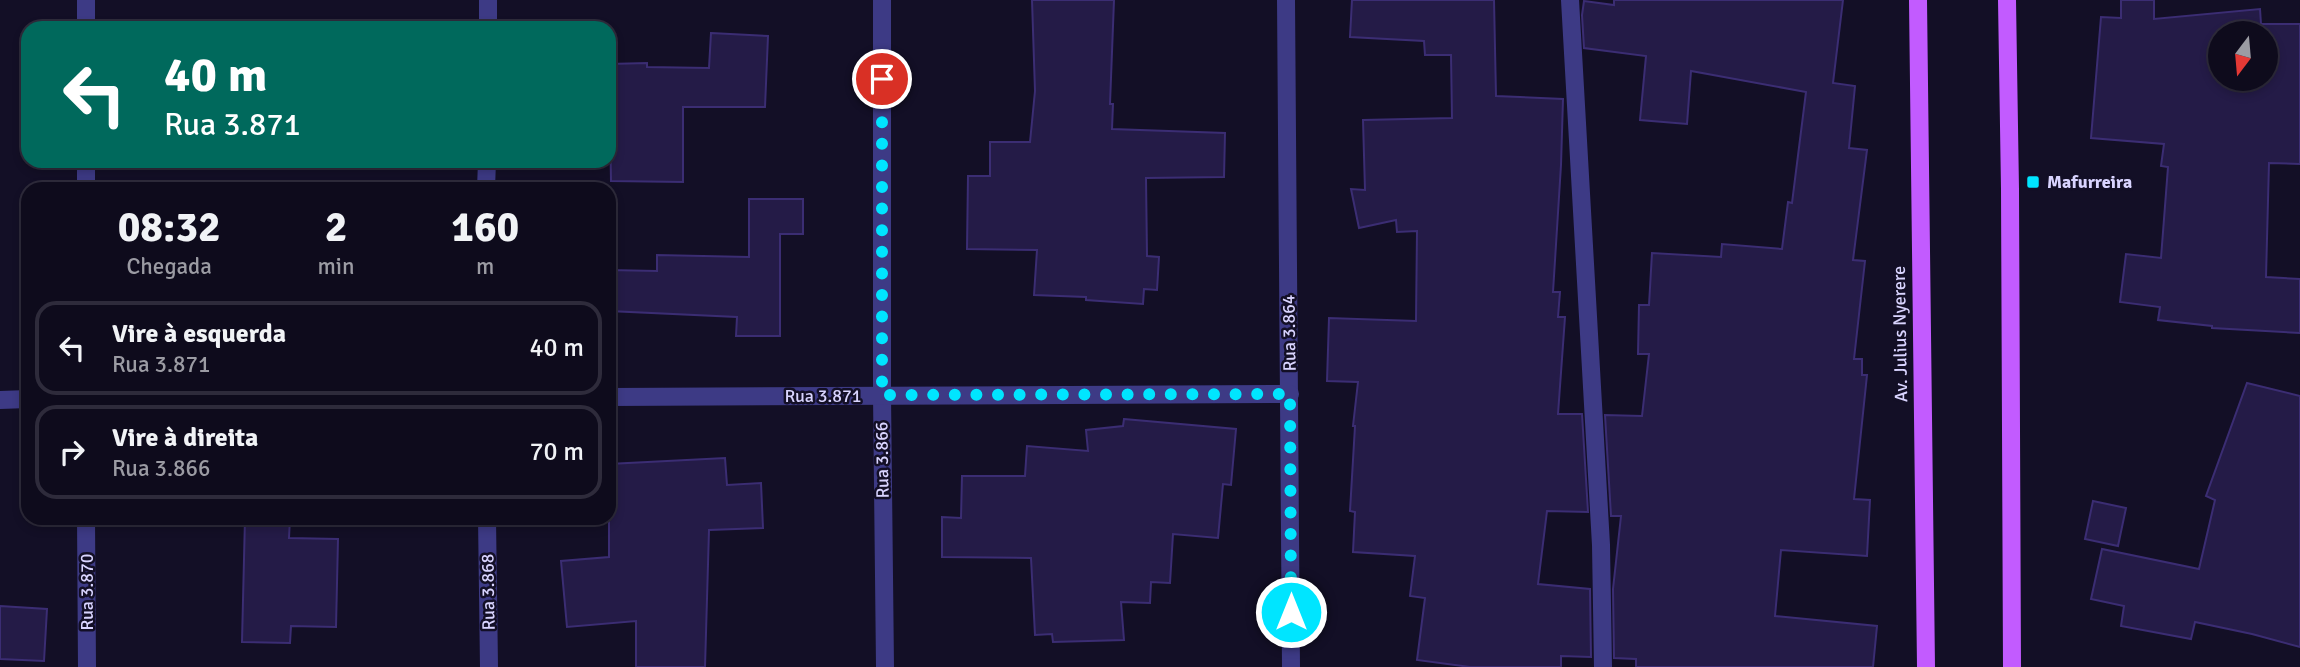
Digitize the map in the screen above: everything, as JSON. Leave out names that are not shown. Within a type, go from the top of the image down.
[{"type":"main road","name":"Av. Julius Nyerere","points":[[1918,0],[1926,667]]},
{"type":"main road","points":[[2007,0],[2012,667]]},
{"type":"street","points":[[86,0],[86,21]]},
{"type":"street","points":[[488,0],[488,21]]},
{"type":"street","name":"Rua 3.866","points":[[882,0],[882,395],[886,667]]},
{"type":"street","name":"Rua 3.864","points":[[1286,0],[1291,667]]},
{"type":"street","points":[[1570,0],[1601,545],[1603,667]]},
{"type":"street","name":"Rua 3.871","points":[[616,397],[1290,394]]},
{"type":"street","points":[[0,400],[21,399]]},
{"type":"street","name":"Rua 3.870","points":[[86,525],[88,667]]},
{"type":"street","name":"Rua 3.868","points":[[487,525],[489,667]]},
{"type":"building","points":[[1032,0],[1114,0],[1110,104],[1113,104],[1112,129],[1225,133],[1224,177],[1146,178],[1147,256],[1159,257],[1157,290],[1144,289],[1143,304],[1086,300],[1086,297],[1034,295],[1037,250],[967,249],[968,176],[990,176],[990,142],[1030,142],[1035,91]]},
{"type":"building","points":[[1352,0],[1494,0],[1496,96],[1563,99],[1553,292],[1560,292],[1558,317],[1565,317],[1558,414],[1582,414],[1588,512],[1547,511],[1538,584],[1590,589],[1591,657],[1561,656],[1561,667],[1470,667],[1417,660],[1425,598],[1410,596],[1415,556],[1353,552],[1355,512],[1350,511],[1353,426],[1358,382],[1327,381],[1329,318],[1416,321],[1417,231],[1397,232],[1396,220],[1359,228],[1351,189],[1365,190],[1363,120],[1452,118],[1451,55],[1425,55],[1424,41],[1350,37]]},
{"type":"building","points":[[1614,0],[1843,0],[1833,83],[1855,86],[1849,148],[1867,150],[1853,260],[1865,261],[1854,359],[1862,359],[1862,375],[1867,375],[1854,499],[1870,500],[1867,556],[1781,550],[1775,616],[1877,626],[1873,667],[1636,667],[1636,659],[1614,658],[1613,589],[1621,516],[1611,516],[1605,415],[1642,416],[1649,354],[1638,354],[1639,305],[1649,305],[1652,253],[1721,257],[1722,244],[1782,249],[1788,202],[1792,203],[1806,92],[1691,71],[1687,124],[1640,120],[1646,56],[1584,48],[1584,1],[1614,5]]},
{"type":"building","points":[[2121,0],[2154,0],[2154,19],[2260,9],[2261,21],[2208,21],[2208,91],[2278,91],[2278,24],[2300,24],[2300,164],[2269,163],[2266,277],[2300,279],[2300,333],[2212,328],[2158,320],[2160,307],[2120,302],[2126,254],[2161,258],[2168,167],[2161,166],[2164,144],[2091,138],[2101,17],[2121,18]]},
{"type":"building","points":[[711,33],[768,36],[765,107],[683,107],[683,182],[611,181],[611,168],[616,168],[616,64],[647,63],[647,67],[709,68]]},
{"type":"building","points":[[749,199],[803,199],[803,234],[780,234],[780,336],[736,336],[737,317],[616,311],[616,270],[657,271],[657,255],[749,257]]},
{"type":"building","points":[[2247,383],[2300,396],[2300,647],[2195,622],[2191,639],[2121,626],[2124,606],[2091,599],[2102,549],[2199,569],[2215,500],[2206,496]]},
{"type":"building","points":[[1124,419],[1236,429],[1231,485],[1223,484],[1218,538],[1173,534],[1170,583],[1151,582],[1150,603],[1121,602],[1124,640],[1053,642],[1052,634],[1035,635],[1031,558],[942,557],[942,517],[961,518],[962,476],[1025,476],[1027,446],[1088,451],[1086,430],[1123,426]]},
{"type":"building","points":[[725,458],[727,485],[761,483],[763,528],[709,530],[705,667],[636,667],[636,621],[567,627],[561,561],[609,557],[609,525],[616,525],[616,464]]},
{"type":"building","points":[[2093,501],[2126,508],[2118,546],[2085,539]]},
{"type":"building","points":[[245,525],[290,525],[289,538],[338,539],[336,627],[291,626],[290,643],[242,642]]},
{"type":"building","points":[[0,606],[47,609],[44,661],[0,659]]},
{"type":"place","name":"Mafurreira","points":[[2033,182]]},
{"type":"route","points":[[882,79],[882,395],[1290,394],[1291,612]]}]
